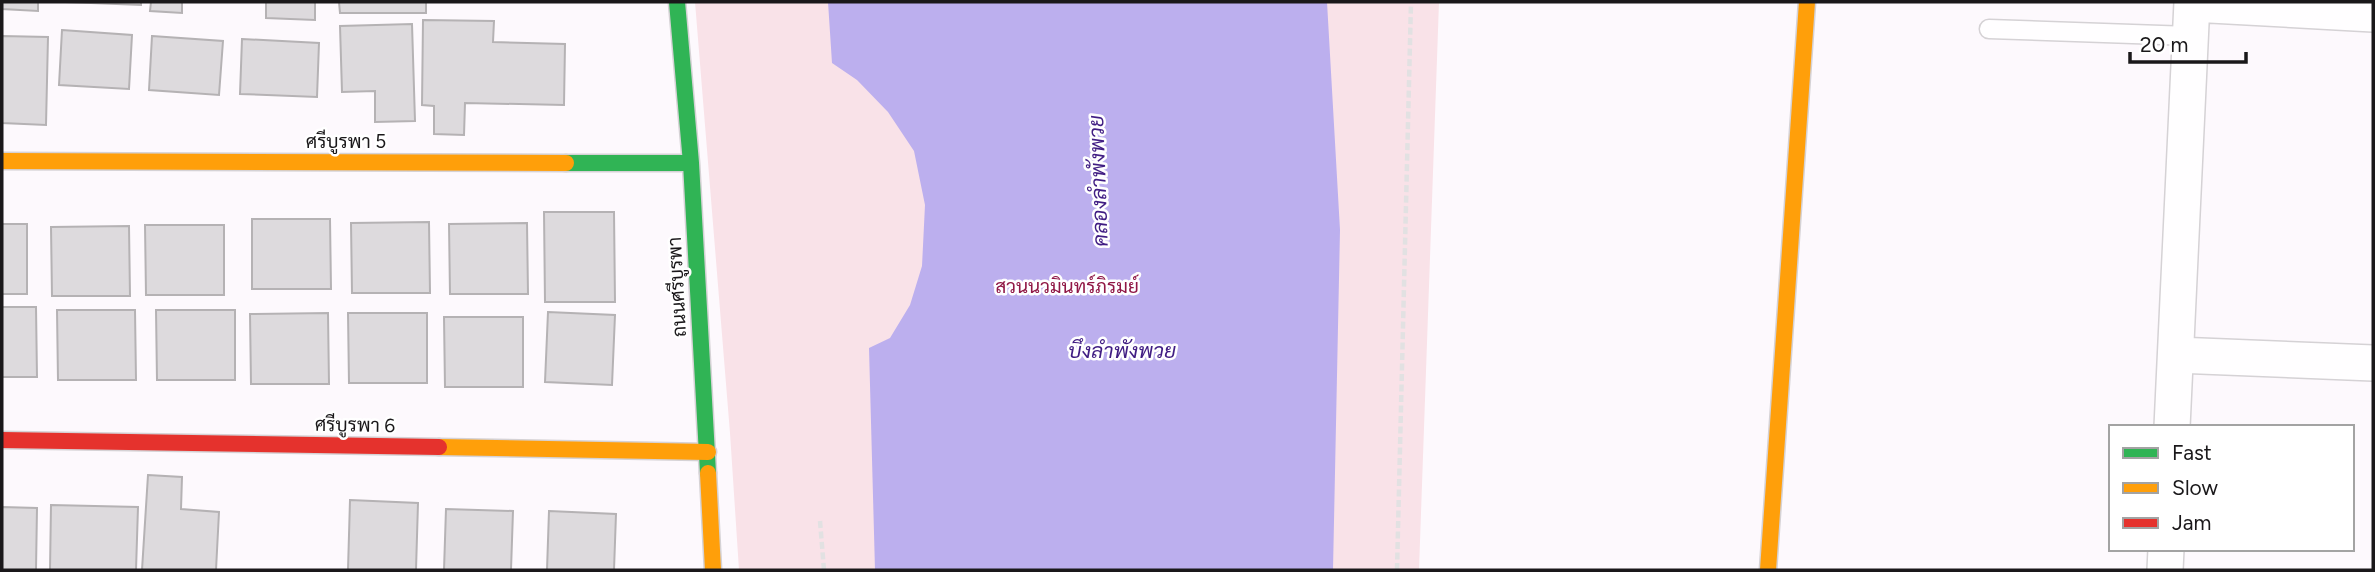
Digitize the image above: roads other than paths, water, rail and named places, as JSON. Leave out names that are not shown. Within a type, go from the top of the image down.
[{"type":"street","name":"ถนนศรีบูรพา","points":[[677,2],[691,163],[713,570]]},
{"type":"street","points":[[1768,570],[1807,2]]},
{"type":"street","points":[[2172,425],[2191,14],[2373,14]]},
{"type":"street","name":"ศรีบูรพา 5","points":[[2,161],[691,163]]},
{"type":"street","points":[[2176,355],[2373,363]]},
{"type":"street","name":"ศรีบูรพา 6","points":[[2,440],[708,452]]},
{"type":"street","points":[[2165,570],[2166,551]]},
{"type":"lane","points":[[1989,29],[2191,14]]},
{"type":"water","name":"บึงลำพังพวย","points":[[828,2],[1327,2],[1340,230],[1333,570],[875,570],[869,348],[890,338],[910,305],[922,266],[925,205],[914,151],[888,112],[857,80],[832,63]]},
{"type":"water label","name":"คลองลำพังพวย","points":[[1098,181]]},
{"type":"park label","name":"สวนนวมินทร์ภิรมย์","points":[[1067,286]]}]
